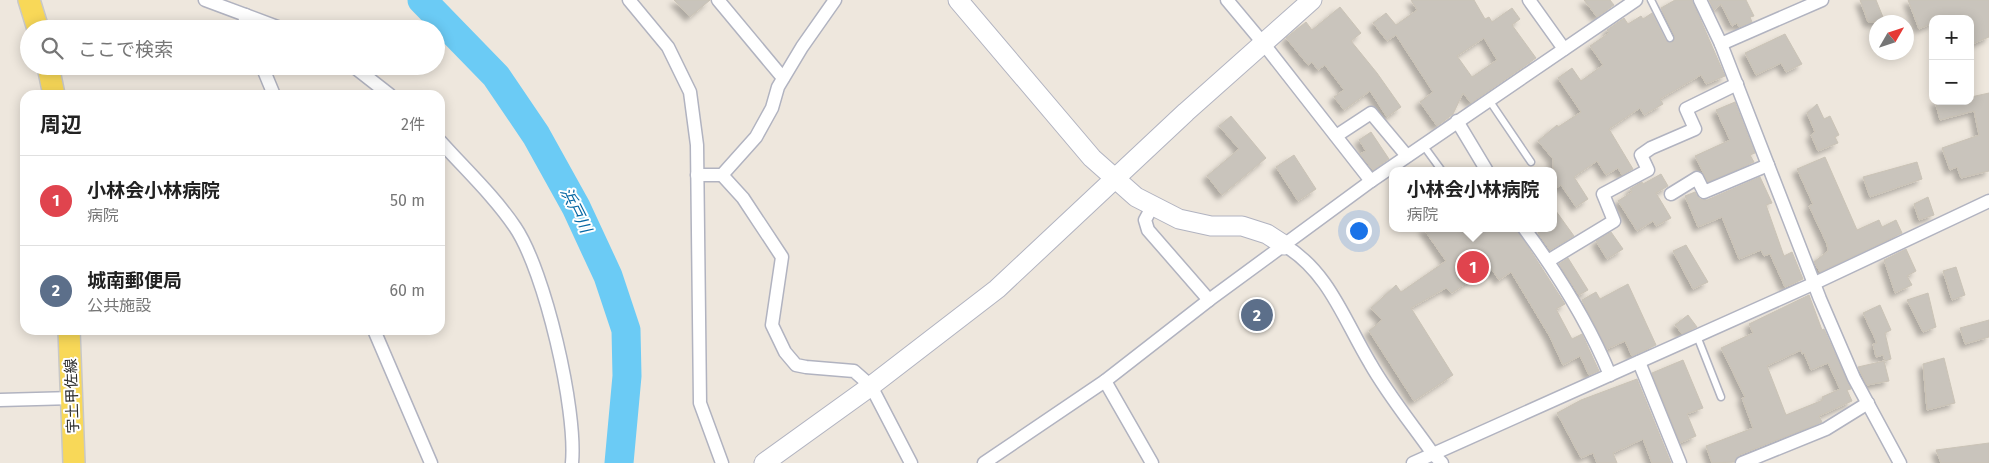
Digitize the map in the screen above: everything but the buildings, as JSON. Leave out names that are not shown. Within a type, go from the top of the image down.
[{"type":"main road","points":[[30,0],[36,20]]},
{"type":"main road","points":[[50,75],[53,90]]},
{"type":"main road","name":"宇土甲佐線","points":[[69,335],[74,463]]},
{"type":"street","points":[[204,0],[259,20]]},
{"type":"street","points":[[629,0],[668,47],[690,92],[697,145],[700,403],[722,463]]},
{"type":"street","points":[[718,0],[784,78]]},
{"type":"street","points":[[722,175],[756,137],[772,108],[778,87],[835,0]]},
{"type":"street","points":[[958,0],[1092,158],[1136,197],[1178,219],[1211,226],[1242,226],[1267,234],[1296,253],[1316,270],[1339,304],[1370,364],[1437,459]]},
{"type":"street","points":[[1227,0],[1372,181]]},
{"type":"street","points":[[764,463],[871,386],[997,289],[1114,178],[1312,0]]},
{"type":"street","points":[[1529,0],[1564,50]]},
{"type":"street","points":[[1392,167],[1636,0]]},
{"type":"street","points":[[1700,0],[1721,44],[1854,378],[1900,463]]},
{"type":"street","points":[[1721,44],[1822,0]]},
{"type":"street","points":[[245,20],[246,15]]},
{"type":"street","points":[[266,75],[272,90]]},
{"type":"street","points":[[364,75],[384,90]]},
{"type":"street","points":[[1548,261],[1614,221],[1603,194],[1648,170],[1641,155],[1651,148],[1695,129],[1686,109],[1736,84]]},
{"type":"street","points":[[1336,136],[1371,113],[1407,156]]},
{"type":"street","points":[[1457,121],[1485,167]]},
{"type":"street","points":[[445,146],[516,228],[536,270],[561,367],[570,413],[572,463]]},
{"type":"street","points":[[1671,194],[1697,178],[1704,192],[1768,165]]},
{"type":"street","points":[[984,463],[1105,381],[1209,300],[1389,169]]},
{"type":"street","points":[[697,175],[722,175],[743,198],[782,257],[772,325],[785,352],[796,364],[806,367],[854,371],[871,386],[911,463]]},
{"type":"street","points":[[1413,463],[1437,459],[1610,375],[1815,283],[1989,200]]},
{"type":"street","points":[[1152,207],[1145,220],[1148,230],[1209,300]]},
{"type":"street","points":[[1527,232],[1548,261],[1597,345],[1610,375]]},
{"type":"street","points":[[376,335],[432,463]]},
{"type":"street","points":[[1639,362],[1680,463]]},
{"type":"street","points":[[1105,381],[1152,463]]},
{"type":"street","points":[[0,400],[73,398]]},
{"type":"street","points":[[1742,463],[1826,429],[1868,403]]},
{"type":"lane","points":[[1651,0],[1670,38]]},
{"type":"lane","points":[[1489,100],[1531,162]]},
{"type":"lane","points":[[1423,145],[1439,167]]},
{"type":"lane","points":[[1697,336],[1721,397]]},
{"type":"waterway","name":"浜戸川","points":[[422,0],[441,20]]},
{"type":"waterway","name":"浜戸川","points":[[445,24],[496,76],[536,135],[576,207],[608,276],[626,330],[627,376],[619,463]]},
{"type":"place","name":"小林会小林病院","points":[[1473,267]]},
{"type":"place","name":"城南郵便局","points":[[1257,315]]}]
